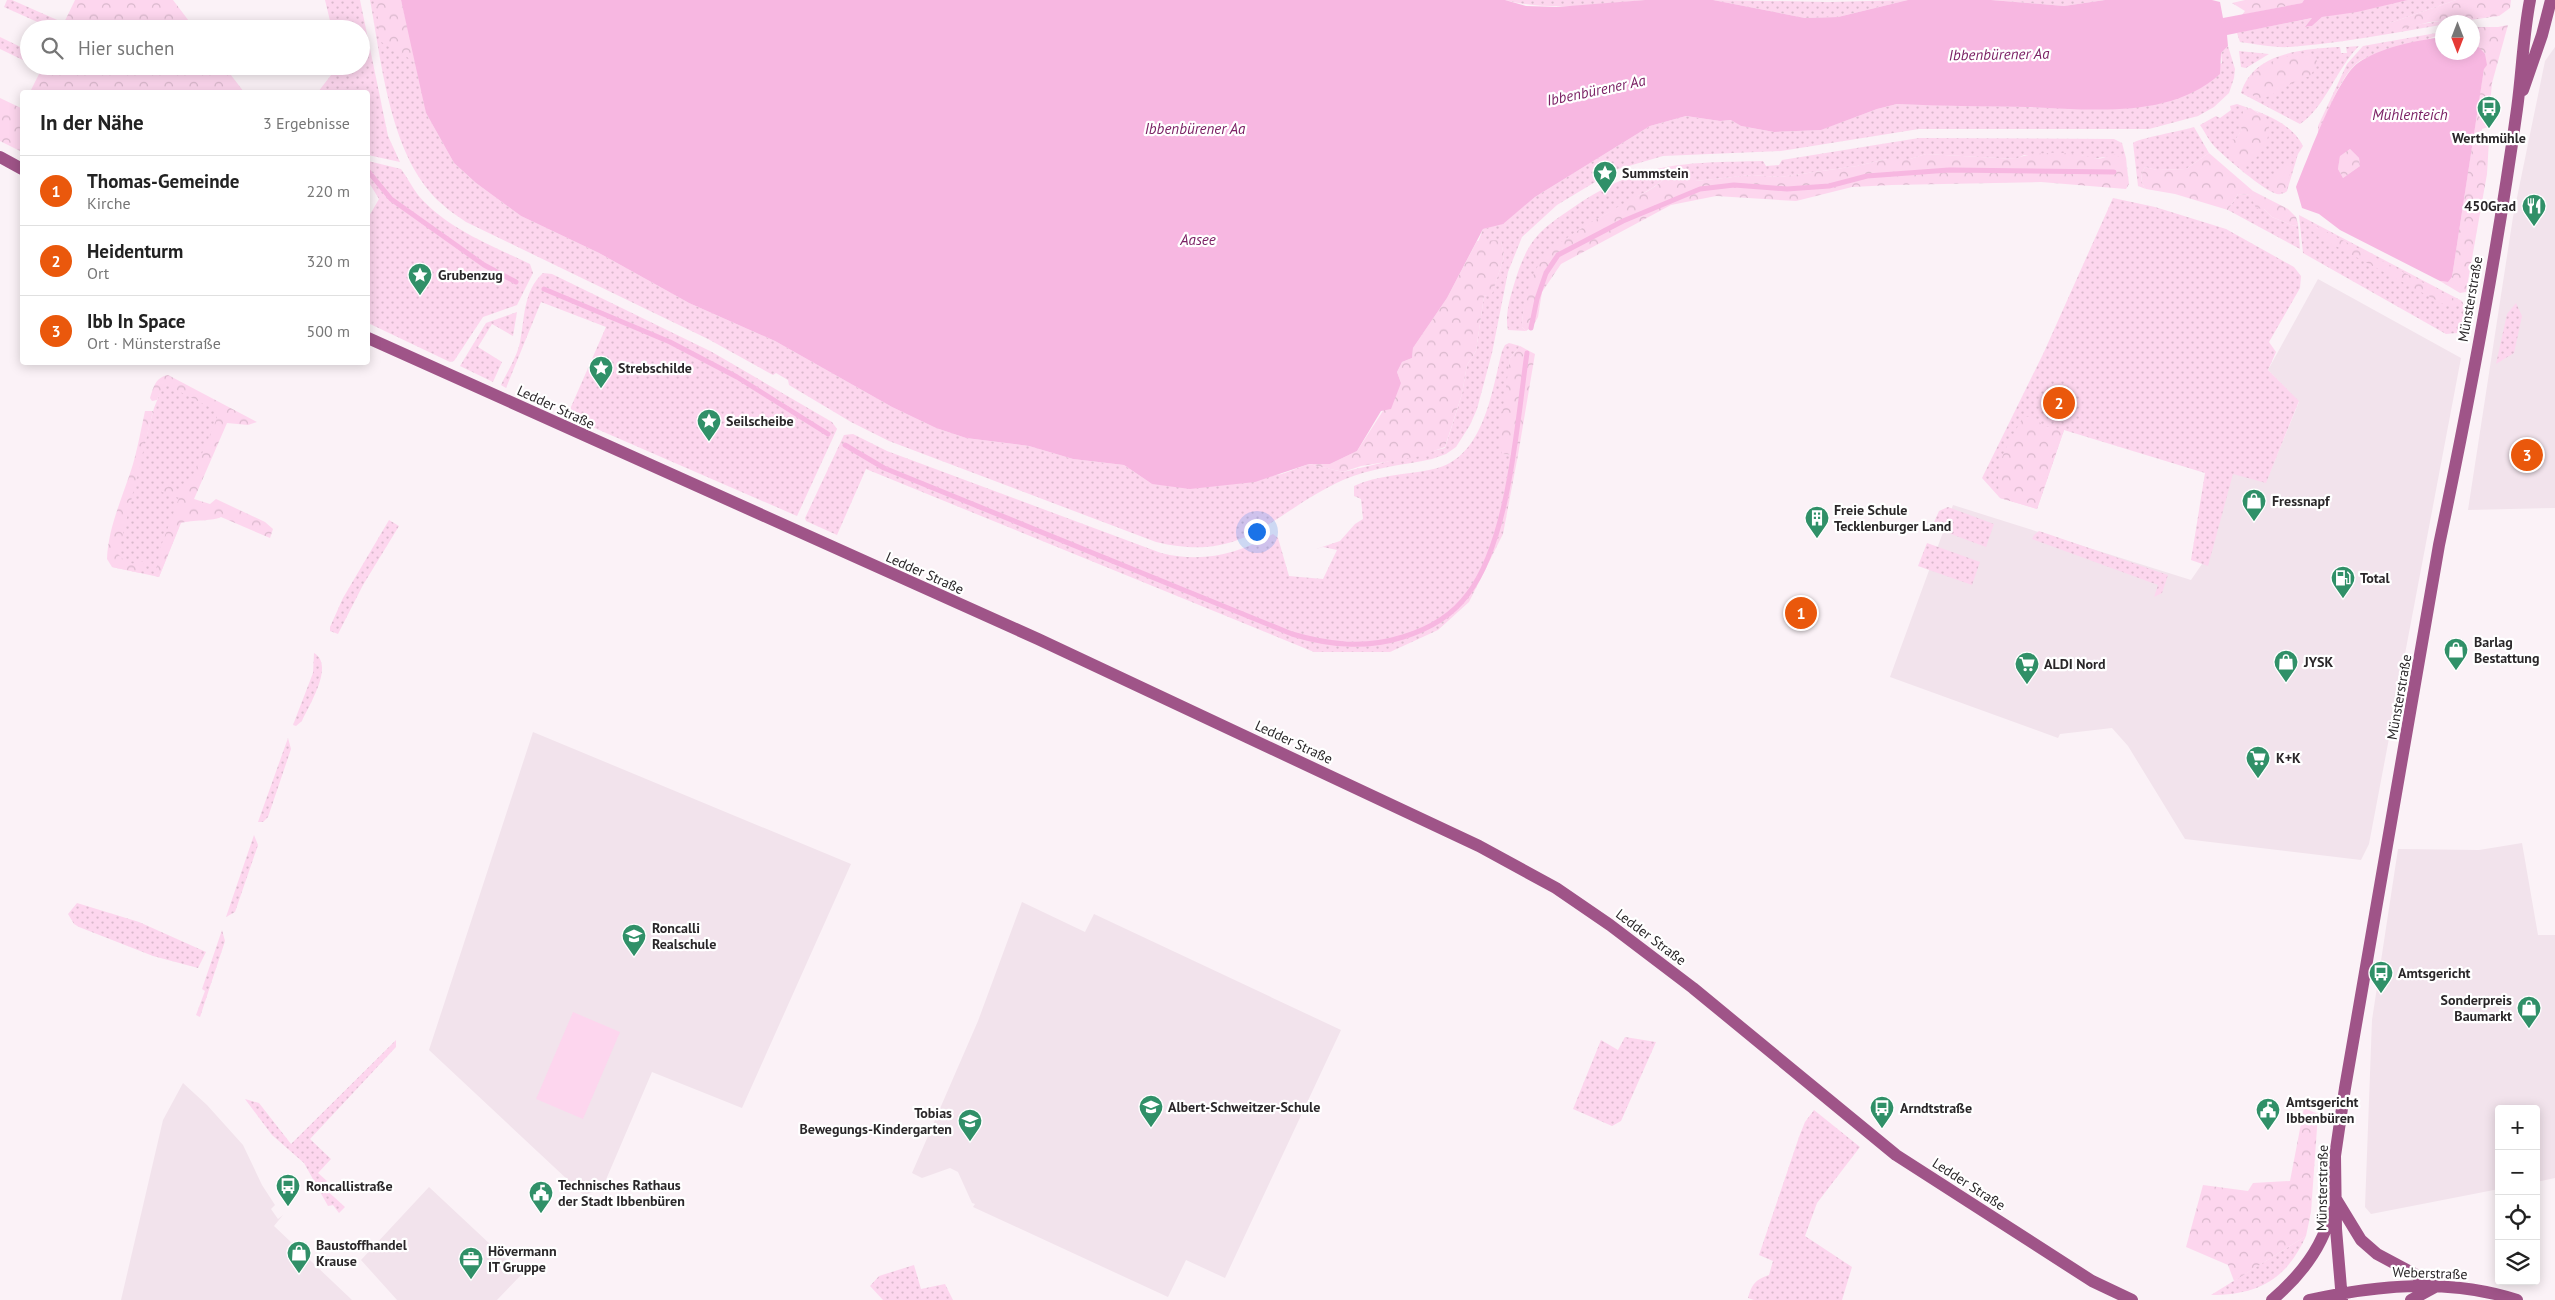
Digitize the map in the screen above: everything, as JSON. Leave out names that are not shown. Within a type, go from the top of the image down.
[{"type":"main road","name":"Münsterstraße","points":[[2341,1297],[2335,1197],[2335,1156],[2356,1020],[2440,545],[2458,458],[2517,109],[2524,32],[2530,0]]},
{"type":"main road","name":"Münsterstraße","points":[[2517,109],[2542,35],[2551,0]]},
{"type":"main road","points":[[2542,35],[2555,20]]},
{"type":"main road","points":[[0,157],[20,167]]},
{"type":"main road","name":"Ledder Straße","points":[[370,339],[1038,639],[1496,855],[1556,888],[1610,924],[1685,982],[1896,1155],[2092,1281],[2132,1300]]},
{"type":"main road","points":[[2335,1197],[2361,1240],[2377,1254],[2437,1286]]},
{"type":"main road","points":[[2272,1300],[2292,1283],[2310,1259],[2329,1224],[2335,1197]]},
{"type":"main road","points":[[2411,1300],[2437,1286]]},
{"type":"main road","name":"Weberstraße","points":[[2341,1297],[2385,1287],[2437,1286],[2487,1292],[2517,1300]]},
{"type":"main road","points":[[2309,1300],[2341,1297]]},
{"type":"shaded area","points":[[2555,47],[2555,508],[2468,510],[2513,217],[2545,61]]},
{"type":"shaded area","points":[[2318,279],[2461,358],[2369,844],[2361,860],[2185,839],[2128,746],[2112,728],[2060,734],[2058,738],[1890,677],[1953,505],[2191,580],[2202,564],[2223,468],[2266,482],[2299,402],[2268,370]]},
{"type":"shaded area","name":"Roncalli Realschule","points":[[533,732],[851,864],[742,1108],[652,1072],[602,1189],[584,1195],[429,1050]]},
{"type":"shaded area","points":[[2522,843],[2538,935],[2555,935],[2555,1178],[2540,1181],[2540,1105],[2495,1105],[2495,1190],[2371,1214],[2365,1207],[2372,1020],[2398,849],[2479,850]]},
{"type":"shaded area","name":"Albert-Schweitzer-Schule","points":[[1022,902],[1085,932],[1094,914],[1341,1030],[1225,1278],[1186,1260],[1168,1297],[973,1207],[975,1204],[972,1203],[958,1172],[950,1168],[922,1178],[912,1173],[978,1021]]},
{"type":"shaded area","points":[[183,1083],[207,1105],[243,1145],[262,1185],[275,1205],[271,1209],[278,1219],[283,1215],[274,1226],[352,1300],[121,1300],[163,1120]]},
{"type":"shaded area","points":[[429,1187],[522,1274],[497,1300],[397,1300],[361,1260]]},
{"type":"green space","points":[[7,0],[12,0],[57,20],[33,20],[4,7]]},
{"type":"green space","points":[[75,0],[173,0],[188,20],[65,20]]},
{"type":"green space","points":[[325,0],[360,0],[364,20],[330,20]]},
{"type":"green space","points":[[370,0],[400,0],[424,95],[426,113],[454,163],[476,183],[521,216],[599,253],[689,303],[775,341],[892,407],[936,428],[966,438],[1029,446],[1073,459],[1124,465],[1152,484],[1214,486],[1282,474],[1309,464],[1343,472],[1445,448],[1462,394],[1467,365],[1476,351],[1484,296],[1492,293],[1504,257],[1501,241],[1478,242],[1483,229],[1503,223],[1535,197],[1650,126],[1686,116],[1720,121],[1732,120],[1741,126],[1774,132],[1820,130],[1877,109],[1897,104],[2100,109],[2222,63],[2221,53],[2228,46],[2235,69],[2229,93],[2214,107],[2198,116],[2149,129],[1919,129],[1781,151],[1663,156],[1615,170],[1557,205],[1522,237],[1508,272],[1492,353],[1477,409],[1470,425],[1456,447],[1446,454],[1432,459],[1375,470],[1343,480],[1318,493],[1256,532],[1236,541],[1213,546],[1187,547],[1156,542],[889,441],[851,422],[789,385],[788,380],[776,373],[773,375],[708,339],[466,222],[442,204],[424,185],[400,137],[384,81]]},
{"type":"green space","points":[[377,0],[401,0],[417,66],[407,57],[379,40]]},
{"type":"green space","points":[[1505,0],[1645,0],[1593,5],[1540,6]]},
{"type":"green space","points":[[1713,0],[1829,2],[1908,0],[1838,17],[1805,18]]},
{"type":"green space","points":[[1991,0],[2105,0],[2064,6]]},
{"type":"green space","points":[[2245,0],[2304,0],[2302,3],[2242,15],[2245,11],[2232,3]]},
{"type":"green space","points":[[2408,0],[2456,0],[2390,23],[2390,29],[2435,22],[2435,26],[2316,45],[2290,47],[2240,42],[2237,33],[2313,18],[2306,27],[2312,26],[2322,17]]},
{"type":"green space","points":[[2456,0],[2511,0],[2510,8],[2499,16],[2480,18],[2480,15],[2435,15],[2435,22],[2396,30],[2390,29],[2390,23]]},
{"type":"green space","points":[[2508,25],[2492,83],[2488,127],[2482,129],[2483,140],[2489,140],[2487,174],[2466,292],[2460,293],[2440,281],[2448,282],[2452,277],[2484,69],[2480,52],[2480,27]]},
{"type":"green space","points":[[2435,33],[2435,36],[2429,39],[2365,58],[2357,63],[2340,86],[2318,134],[2318,126],[2347,64],[2363,46]]},
{"type":"green space","points":[[0,37],[20,47],[20,59],[0,49]]},
{"type":"green space","points":[[2359,46],[2351,55],[2317,108],[2300,124],[2241,93],[2247,79],[2256,69],[2282,55],[2311,49],[2340,47],[2341,53],[2347,53],[2346,47]]},
{"type":"green space","points":[[370,49],[388,136],[400,162],[370,155],[370,90],[320,90],[331,75],[370,75]]},
{"type":"green space","points":[[2239,51],[2269,54],[2246,68],[2241,67]]},
{"type":"green space","points":[[2309,53],[2315,55],[2318,64],[2310,76],[2259,100],[2251,94],[2250,76],[2257,71],[2285,57]]},
{"type":"green space","points":[[38,75],[231,75],[242,90],[31,90]]},
{"type":"green space","points":[[0,98],[20,108],[20,151],[0,141]]},
{"type":"green space","points":[[2237,104],[2249,108],[2244,109],[2242,129],[2227,155],[2259,113],[2254,110],[2275,119],[2298,138],[2303,146],[2298,154],[2287,191],[2277,194],[2263,187],[2227,158],[2209,139],[2200,125],[2216,116],[2220,118],[2231,110],[2230,106]]},
{"type":"green space","points":[[2250,108],[2266,118],[2268,133],[2267,140],[2260,153],[2255,159],[2242,166],[2227,155],[2231,140],[2236,139],[2242,129],[2239,125],[2244,109]]},
{"type":"green space","points":[[2194,127],[2209,153],[2186,169],[2157,170],[2145,167],[2141,178],[2146,189],[2138,186],[2133,143]]},
{"type":"green space","points":[[1919,138],[2114,139],[2122,143],[2126,158],[2129,184],[2126,162],[2109,157],[2094,158],[2082,155],[2024,155],[2016,159],[1926,154],[1910,159],[1887,159],[1857,166],[1780,177],[1752,175],[1695,181],[1662,181],[1648,191],[1582,228],[1548,255],[1541,263],[1527,295],[1522,327],[1526,331],[1508,330],[1508,310],[1517,275],[1526,252],[1537,236],[1561,216],[1596,193],[1619,182],[1641,173],[1685,164],[1763,161],[1766,166],[1779,165],[1782,160]]},
{"type":"green space","points":[[2350,149],[2359,158],[2360,166],[2343,178],[2338,169],[2340,155]]},
{"type":"green space","points":[[2057,153],[2101,158],[2113,153],[2126,162],[2129,184],[2126,189],[2041,182],[1892,185],[1852,187],[1796,201],[1716,196],[1671,205],[1561,264],[1542,292],[1538,317],[1533,326],[1526,331],[1522,327],[1525,302],[1530,284],[1541,261],[1548,253],[1583,227],[1662,181],[1695,181],[1752,175],[1780,177],[1857,166],[1887,159],[1910,159],[1926,154],[2016,159],[2029,155]]},
{"type":"green space","points":[[2209,153],[2253,191],[2288,209],[2296,217],[2298,224],[2294,226],[2272,217],[2264,209],[2256,208],[2250,195],[2238,194],[2228,210],[2175,194],[2146,189],[2143,184],[2142,173],[2145,167],[2157,170],[2186,169]]},
{"type":"green space","points":[[370,161],[401,169],[418,195],[442,217],[470,235],[530,264],[533,273],[517,305],[483,317],[454,361],[450,362],[370,324],[370,215],[379,199],[370,184]]},
{"type":"green space","points":[[2291,163],[2287,191],[2284,193],[2273,190],[2267,183]]},
{"type":"green space","points":[[2238,194],[2250,195],[2272,217],[2294,226],[2298,224],[2300,249],[2228,210]]},
{"type":"green space","points":[[2113,198],[2155,207],[2226,229],[2294,267],[2301,276],[2300,288],[2269,342],[2276,352],[2268,370],[2299,401],[2266,483],[2233,474],[2208,566],[2191,560],[2205,473],[2064,430],[2037,509],[2000,498],[1982,478],[2044,352]]},
{"type":"green space","points":[[2299,215],[2462,301],[2464,318],[2457,333],[2446,334],[2303,253]]},
{"type":"green space","points":[[2308,222],[2456,300],[2454,306],[2445,305],[2319,237],[2312,231]]},
{"type":"green space","points":[[1501,240],[1504,257],[1492,294],[1484,296],[1476,351],[1467,365],[1462,394],[1445,447],[1416,457],[1361,466],[1343,472],[1309,464],[1330,464],[1357,451],[1401,383],[1397,372],[1402,362],[1412,358],[1413,348],[1447,298],[1477,241]]},
{"type":"green space","points":[[543,273],[552,274],[712,352],[832,422],[837,429],[797,516],[567,416],[606,327],[541,302],[506,388],[501,385],[519,348],[528,296],[536,280]]},
{"type":"green space","points":[[2516,303],[2522,316],[2514,353],[2496,364],[2507,314]]},
{"type":"green space","points":[[517,312],[513,336],[492,324],[478,347],[502,362],[493,382],[460,366],[486,323]]},
{"type":"green space","points":[[1509,343],[1520,346],[1510,358],[1502,454],[1518,455],[1503,534],[1469,602],[1438,630],[1390,652],[1314,652],[866,469],[837,535],[806,521],[805,518],[844,435],[853,434],[887,451],[1161,553],[1191,557],[1219,555],[1246,547],[1273,534],[1278,538],[1289,576],[1323,579],[1337,550],[1323,547],[1316,549],[1340,541],[1355,524],[1363,519],[1361,499],[1354,496],[1354,486],[1382,477],[1429,470],[1447,464],[1462,454],[1482,424],[1494,387],[1502,351],[1505,345]]},
{"type":"green space","points":[[1520,346],[1535,354],[1518,455],[1502,454],[1499,436],[1510,358]]},
{"type":"green space","points":[[168,375],[257,422],[248,425],[227,423],[194,499],[210,504],[216,499],[265,522],[273,529],[270,538],[221,517],[181,523],[159,577],[155,576],[161,546],[179,498],[162,492],[161,484],[181,490],[184,483],[193,475],[217,418],[217,411],[165,384],[157,400],[152,401],[150,398],[156,383],[160,378]]},
{"type":"green space","points":[[164,383],[224,414],[159,577],[112,567],[154,408]]},
{"type":"green space","points":[[145,411],[153,411],[118,554],[124,560],[134,564],[145,560],[140,573],[112,567],[107,559],[111,530],[133,464]]},
{"type":"green space","points":[[2023,417],[2033,417],[2044,426],[2064,430],[2037,509],[2000,498],[1998,486],[1998,475],[2003,456]]},
{"type":"green space","points":[[1948,507],[1994,524],[1986,547],[1932,527],[1939,511]]},
{"type":"green space","points":[[389,520],[399,526],[363,585],[338,634],[330,631],[343,598]]},
{"type":"green space","points":[[2039,531],[2168,575],[2162,593],[2154,597],[2158,585],[2032,539]]},
{"type":"green space","points":[[1927,543],[1980,562],[1972,585],[1918,566]]},
{"type":"green space","points":[[314,653],[320,659],[322,666],[321,676],[302,721],[296,726],[293,725],[313,673]]},
{"type":"green space","points":[[288,738],[291,749],[268,817],[263,822],[258,822]]},
{"type":"green space","points":[[254,835],[258,845],[235,912],[226,917]]},
{"type":"green space","points":[[77,903],[139,922],[206,952],[198,968],[153,956],[74,924],[68,914]]},
{"type":"green space","points":[[222,930],[225,941],[200,1017],[196,1015],[205,991],[202,989]]},
{"type":"green space","points":[[573,1012],[620,1032],[583,1119],[536,1099]]},
{"type":"green space","points":[[1625,1037],[1656,1042],[1621,1121],[1612,1126],[1573,1109],[1601,1040],[1618,1050]]},
{"type":"green space","points":[[396,1040],[396,1047],[310,1139],[331,1159],[318,1173],[327,1181],[323,1187],[345,1207],[339,1213],[333,1205],[328,1206],[304,1163],[272,1135],[245,1099],[259,1103],[291,1144]]},
{"type":"green space","points":[[2304,1108],[2318,1114],[2311,1212],[2306,1236],[2234,1281],[2228,1265],[2186,1247],[2203,1185],[2248,1191],[2253,1183],[2290,1181]]},
{"type":"green space","points":[[1814,1110],[1860,1147],[1817,1203],[1805,1236],[1852,1267],[1842,1300],[1754,1300],[1748,1298],[1755,1283],[1769,1275],[1773,1261],[1759,1255],[1799,1137],[1805,1122]]},
{"type":"green space","points":[[2306,1236],[2289,1264],[2269,1282],[2243,1292],[2211,1295]]},
{"type":"green space","points":[[914,1265],[921,1289],[945,1284],[953,1300],[883,1300],[870,1286],[879,1276]]},
{"type":"water","name":"Aasee","points":[[401,0],[1505,0],[1526,6],[1557,7],[1645,0],[1713,0],[1805,18],[1838,17],[1908,0],[1991,0],[2064,6],[2105,0],[2212,0],[2220,2],[2223,18],[2302,3],[2304,0],[2408,0],[2357,12],[2322,17],[2312,26],[2305,27],[2312,18],[2227,35],[2228,46],[2221,53],[2220,74],[2200,89],[2177,99],[2153,105],[2102,110],[1897,104],[1877,109],[1821,130],[1774,132],[1741,126],[1731,120],[1720,121],[1686,116],[1650,126],[1535,197],[1503,224],[1483,229],[1447,298],[1413,348],[1412,358],[1402,362],[1397,372],[1401,383],[1391,409],[1381,411],[1357,451],[1330,464],[1309,464],[1255,482],[1190,489],[1152,484],[1124,465],[1073,459],[1029,446],[966,438],[936,428],[892,407],[775,341],[689,303],[599,253],[521,216],[476,183],[454,163],[426,113]]},
{"type":"water","name":"Mühlenteich","points":[[2435,38],[2435,60],[2480,60],[2480,49],[2485,54],[2487,65],[2484,69],[2452,277],[2448,282],[2440,281],[2340,230],[2319,214],[2302,208],[2296,187],[2332,102],[2350,71],[2367,57],[2410,43]],"holes":[[[2350,149],[2359,158],[2360,166],[2343,178],[2338,169],[2340,156]]]},
{"type":"waterway","points":[[1531,328],[1537,299],[1546,273],[1558,255],[1623,221],[1700,189],[1734,185],[1787,189],[1829,186],[1867,176],[1949,170],[2114,172]]},
{"type":"waterway","points":[[370,173],[391,199],[484,265],[516,282]]},
{"type":"waterway","points":[[544,289],[670,342],[737,377],[828,434]]},
{"type":"waterway","points":[[845,445],[884,468],[1292,634],[1333,643],[1375,643],[1413,634],[1439,621],[1462,602],[1482,571],[1494,543],[1510,478],[1527,353]]},
{"type":"place","name":"Werthmühle","points":[[2489,129]]},
{"type":"place","name":"Summstein","points":[[1605,194]]},
{"type":"place","name":"450Grad","points":[[2534,227]]},
{"type":"place","name":"Grubenzug","points":[[420,296]]},
{"type":"place","name":"Strebschilde","points":[[601,389]]},
{"type":"place","name":"Heidenturm","points":[[2059,403]]},
{"type":"place","name":"Seilscheibe","points":[[709,442]]},
{"type":"place","name":"Ibb In Space","points":[[2527,455]]},
{"type":"place","name":"Fressnapf","points":[[2254,522]]},
{"type":"place","name":"Freie Schule Tecklenburger Land","points":[[1817,539]]},
{"type":"place","name":"Total","points":[[2343,599]]},
{"type":"place","name":"Thomas-Gemeinde","points":[[1801,613]]},
{"type":"place","name":"Barlag Bestattung","points":[[2456,671]]},
{"type":"place","name":"JYSK","points":[[2286,683]]},
{"type":"place","name":"ALDI Nord","points":[[2027,685]]},
{"type":"place","name":"K+K","points":[[2258,779]]},
{"type":"place","name":"Roncalli Realschule","points":[[634,957]]},
{"type":"place","name":"Amtsgericht","points":[[2381,994]]},
{"type":"place","name":"Sonderpreis Baumarkt","points":[[2529,1029]]},
{"type":"place","name":"Albert-Schweitzer-Schule","points":[[1151,1128]]},
{"type":"place","name":"Arndtstraße","points":[[1882,1129]]},
{"type":"place","name":"Amtsgericht Ibbenbüren","points":[[2268,1131]]},
{"type":"place","name":"Tobias Bewegungs-Kindergarten","points":[[970,1142]]},
{"type":"place","name":"Roncallistraße","points":[[288,1207]]},
{"type":"place","name":"Technisches Rathaus der Stadt Ibbenbüren","points":[[541,1214]]},
{"type":"place","name":"Baustoffhandel Krause","points":[[299,1274]]},
{"type":"place","name":"Hövermann IT Gruppe","points":[[471,1280]]},
{"type":"water label","name":"Ibbenbürener Aa","points":[[1999,54]]},
{"type":"water label","name":"Ibbenbürener Aa","points":[[1596,90]]},
{"type":"water label","name":"Ibbenbürener Aa","points":[[1195,128]]}]
